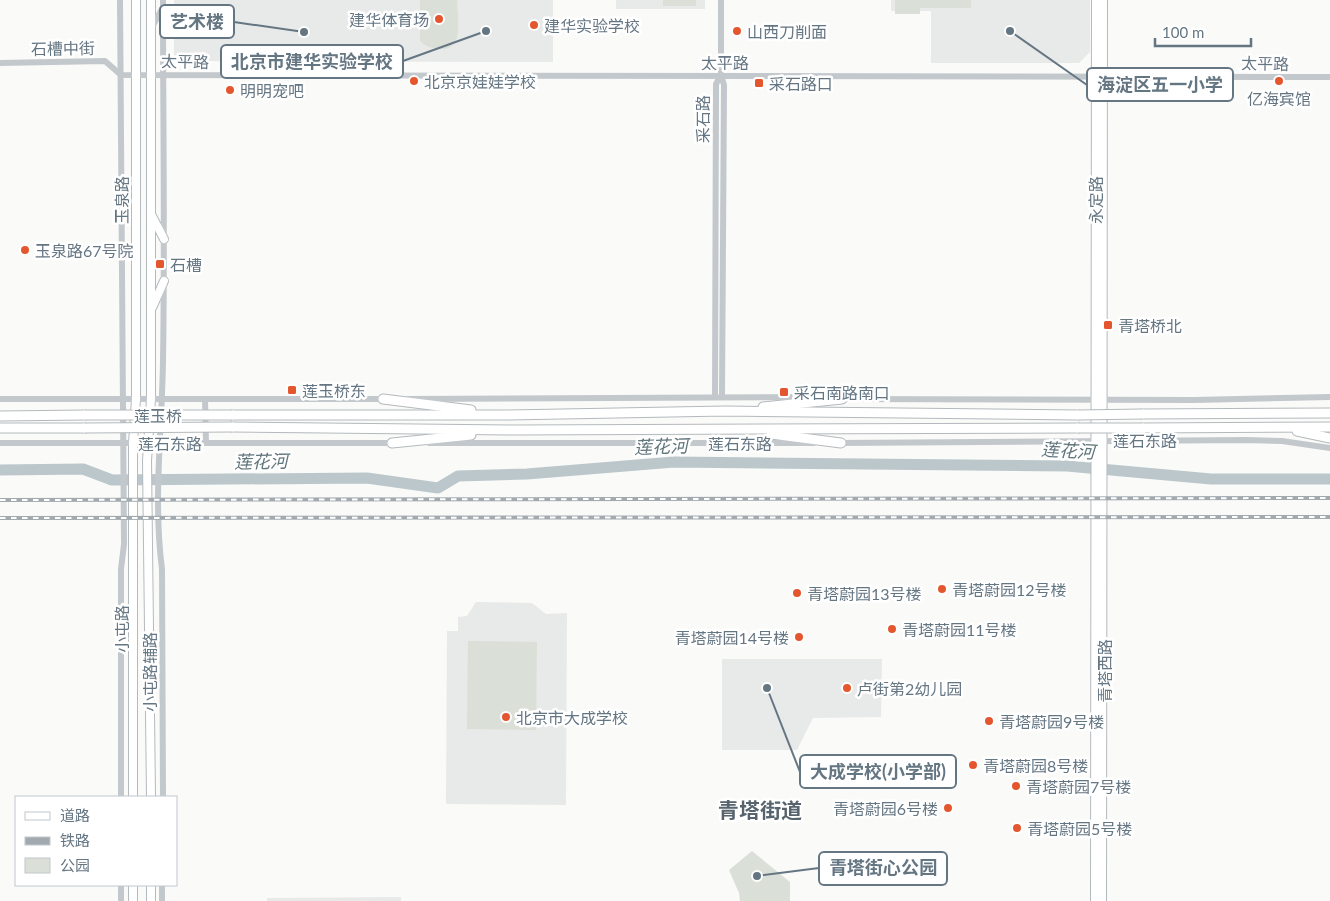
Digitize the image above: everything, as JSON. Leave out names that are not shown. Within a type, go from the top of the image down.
[{"type":"highway","points":[[383,399],[506,415]]},
{"type":"highway","points":[[724,411],[842,399]]},
{"type":"highway","name":"莲石东路","points":[[232,415],[506,415],[724,411],[1330,414]]},
{"type":"highway","name":"莲玉桥","points":[[0,416],[232,415]]},
{"type":"highway","name":"莲石东路","points":[[232,427],[516,430],[1330,427]]},
{"type":"highway","name":"莲玉桥","points":[[0,428],[232,427]]},
{"type":"highway","points":[[1280,428],[1330,438]]},
{"type":"highway","points":[[738,429],[841,443]]},
{"type":"highway","points":[[392,443],[516,430]]},
{"type":"main road","name":"玉泉路","points":[[134,443],[136,399],[136,0]]},
{"type":"main road","name":"玉泉路","points":[[148,443],[151,399],[151,0]]},
{"type":"main road","name":"永定路","points":[[1096,0],[1100,76]]},
{"type":"main road","name":"永定路","points":[[1100,441],[1100,76],[1103,0]]},
{"type":"main road","points":[[151,212],[164,239]]},
{"type":"main road","points":[[151,310],[164,281]]},
{"type":"main road","name":"青塔西路","points":[[1100,441],[1102,901]]},
{"type":"main road","name":"小屯路","points":[[133,796],[134,443]]},
{"type":"main road","name":"小屯路","points":[[148,443],[151,796]]},
{"type":"main road","name":"青塔西路","points":[[1095,901],[1100,475]]},
{"type":"main road","points":[[133,886],[133,901]]},
{"type":"main road","points":[[151,886],[151,901]]},
{"type":"street","name":"玉泉路","points":[[120,0],[123,443]]},
{"type":"street","name":"采石路","points":[[719,397],[724,85],[721,75],[721,0]]},
{"type":"street","points":[[151,30],[163,3]]},
{"type":"street","points":[[158,443],[163,399],[163,3]]},
{"type":"street","name":"石槽中街","points":[[0,63],[105,62],[121,75]]},
{"type":"street","name":"太平路","points":[[121,75],[340,77],[721,75],[1330,77]]},
{"type":"street","points":[[0,399],[719,397],[1099,400],[1330,397]]},
{"type":"street","points":[[205,398],[206,443]]},
{"type":"street","name":"莲石东路","points":[[0,443],[1282,441],[1330,448]]},
{"type":"street","name":"小屯路","points":[[121,796],[121,569],[124,544],[123,443]]},
{"type":"street","name":"小屯路辅路","points":[[158,443],[159,546],[162,569],[163,796]]},
{"type":"street","points":[[121,886],[121,901]]},
{"type":"street","points":[[162,886],[162,901]]},
{"type":"shaded area","points":[[174,0],[553,0],[553,62],[174,61]]},
{"type":"shaded area","points":[[616,0],[705,0],[705,9],[616,9]]},
{"type":"shaded area","points":[[891,0],[1090,0],[1090,52],[1079,63],[931,63],[931,11],[891,11]]},
{"type":"shaded area","name":"北京市大成学校","points":[[476,602],[532,603],[546,614],[567,613],[566,805],[447,804],[446,802],[447,631],[458,631],[458,617],[467,616]]},
{"type":"shaded area","points":[[722,659],[882,659],[881,717],[813,718],[797,750],[722,750]]},
{"type":"shaded area","points":[[401,897],[401,901],[267,901],[267,898]]},
{"type":"green space","name":"建华体育场","points":[[420,0],[457,0],[457,38],[449,48],[432,48],[420,41]]},
{"type":"green space","points":[[663,0],[696,0],[696,6],[663,6]]},
{"type":"green space","points":[[895,0],[971,0],[971,8],[920,8],[920,14],[895,14]]},
{"type":"green space","points":[[468,641],[537,642],[536,730],[467,729]]},
{"type":"green space","points":[[752,851],[790,882],[790,901],[740,901],[739,893],[729,870]]},
{"type":"waterway","name":"莲花河","points":[[0,470],[83,469],[112,480],[367,478],[438,488],[458,476],[527,474],[674,462],[1067,466],[1211,479],[1330,479]]},
{"type":"railway","points":[[0,500],[1330,498]]},
{"type":"railway","points":[[0,518],[1330,517]]},
{"type":"place","name":"建华体育场","points":[[439,19]]},
{"type":"place","name":"建华实验学校","points":[[534,25]]},
{"type":"place","name":"北京市建华实验学校","points":[[486,31]]},
{"type":"place","name":"山西刀削面","points":[[737,31]]},
{"type":"place","name":"海淀区五一小学","points":[[1010,31]]},
{"type":"place","name":"艺术楼","points":[[304,32]]},
{"type":"place","name":"北京京娃娃学校","points":[[414,81]]},
{"type":"place","name":"亿海宾馆","points":[[1279,81]]},
{"type":"place","name":"采石路口","points":[[759,83]]},
{"type":"place","name":"明明宠吧","points":[[230,90]]},
{"type":"place","name":"玉泉路67号院","points":[[25,250]]},
{"type":"place","name":"石槽","points":[[160,264]]},
{"type":"place","name":"青塔桥北","points":[[1108,325]]},
{"type":"place","name":"莲玉桥东","points":[[292,390]]},
{"type":"place","name":"采石南路南口","points":[[784,392]]},
{"type":"place","name":"青塔蔚园12号楼","points":[[942,589]]},
{"type":"place","name":"青塔蔚园13号楼","points":[[797,593]]},
{"type":"place","name":"青塔蔚园11号楼","points":[[892,629]]},
{"type":"place","name":"青塔蔚园14号楼","points":[[799,637]]},
{"type":"place","name":"大成学校(小学部)","points":[[767,688]]},
{"type":"place","name":"卢街第2幼儿园","points":[[847,688]]},
{"type":"place","name":"北京市大成学校","points":[[506,717]]},
{"type":"place","name":"青塔蔚园9号楼","points":[[989,721]]},
{"type":"place","name":"青塔蔚园8号楼","points":[[973,765]]},
{"type":"place","name":"青塔蔚园7号楼","points":[[1016,786]]},
{"type":"place","name":"青塔蔚园6号楼","points":[[948,808]]},
{"type":"place","name":"青塔蔚园5号楼","points":[[1017,828]]},
{"type":"place","name":"青塔街心公园","points":[[757,876]]},
{"type":"district","name":"青塔街道","points":[[760,809]]}]
